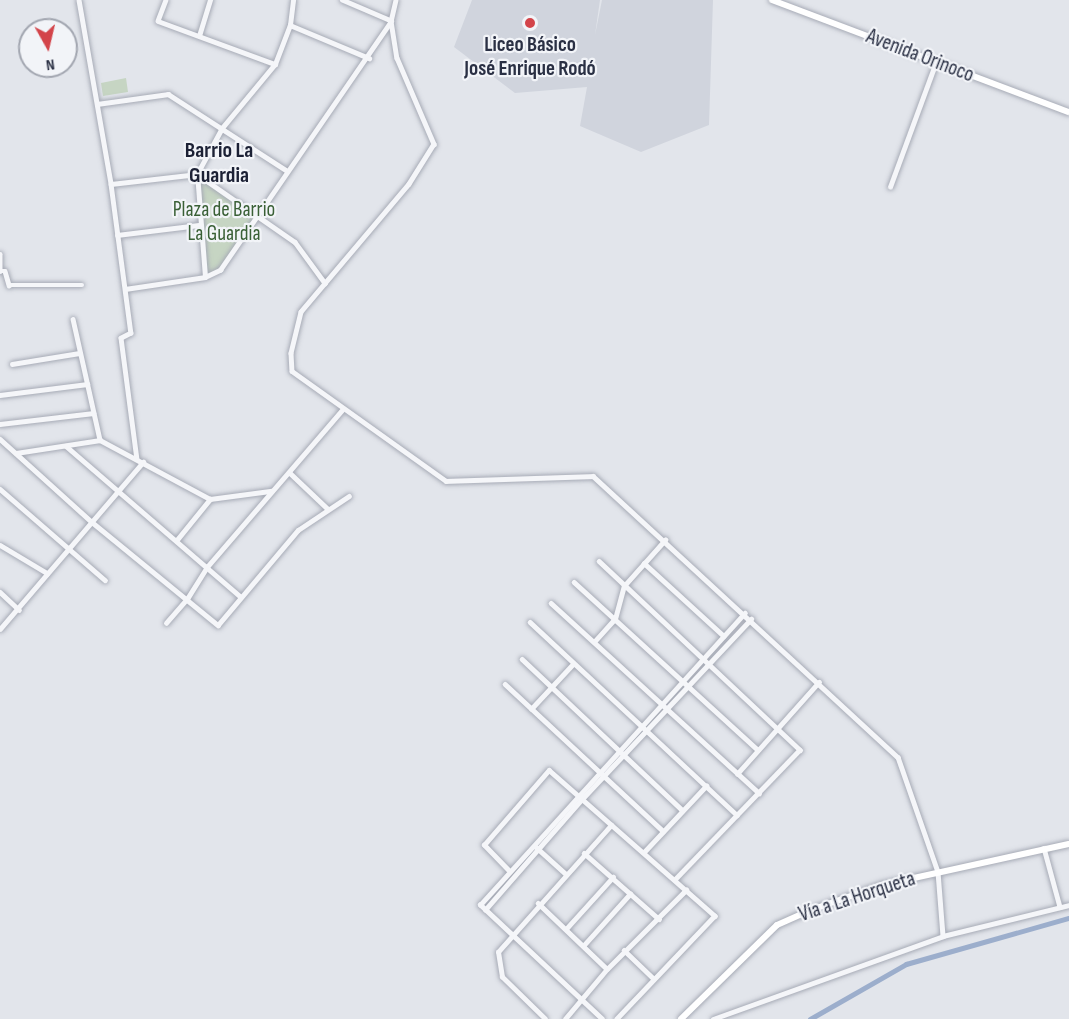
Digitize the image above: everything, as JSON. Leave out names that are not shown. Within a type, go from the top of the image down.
[{"type":"main road","name":"Avenida Orinoco","points":[[772,0],[1069,112]]},
{"type":"main road","name":"Vía a La Horqueta","points":[[681,1019],[777,925],[846,897],[938,872],[1069,844]]},
{"type":"street","points":[[0,629],[19,610],[47,573],[117,493],[140,460],[121,338],[131,333],[111,184],[79,0]]},
{"type":"street","points":[[166,0],[158,21],[275,64]]},
{"type":"street","points":[[199,36],[210,0]]},
{"type":"street","points":[[205,277],[197,174],[222,128],[275,64],[290,26],[292,0]]},
{"type":"street","points":[[342,0],[391,21]]},
{"type":"street","points":[[125,289],[205,277],[220,270],[258,216],[286,170],[369,58],[391,21],[396,0]]},
{"type":"street","points":[[391,21],[402,78],[432,132],[434,144],[409,184],[301,312],[290,364],[297,377],[446,481],[592,476],[665,540],[898,757],[938,872],[943,936]]},
{"type":"street","points":[[290,26],[369,58]]},
{"type":"street","points":[[890,187],[936,62]]},
{"type":"street","points":[[97,104],[168,94],[286,170]]},
{"type":"street","points":[[111,184],[197,174],[295,242],[325,283]]},
{"type":"street","points":[[117,235],[200,225]]},
{"type":"street","points":[[0,254],[0,271],[5,271],[9,285],[82,285]]},
{"type":"street","points":[[74,319],[79,352],[100,440]]},
{"type":"street","points":[[12,364],[79,352]]},
{"type":"street","points":[[0,395],[87,384]]},
{"type":"street","points":[[166,623],[188,599],[207,567],[342,410]]},
{"type":"street","points":[[0,424],[93,413]]},
{"type":"street","points":[[0,439],[92,522],[218,625],[290,538],[327,508],[349,496]]},
{"type":"street","points":[[16,453],[100,440],[210,499],[271,491]]},
{"type":"street","points":[[66,446],[117,493],[241,597]]},
{"type":"street","points":[[290,473],[327,508]]},
{"type":"street","points":[[0,489],[105,580]]},
{"type":"street","points":[[176,541],[210,499]]},
{"type":"street","points":[[594,642],[615,619],[624,586],[665,540]]},
{"type":"street","points":[[0,544],[47,573]]},
{"type":"street","points":[[599,561],[800,750],[675,880]]},
{"type":"street","points":[[644,563],[724,636]]},
{"type":"street","points":[[574,582],[758,750]]},
{"type":"street","points":[[0,592],[19,610]]},
{"type":"street","points":[[551,603],[759,793]]},
{"type":"street","points":[[485,910],[580,797],[598,772],[745,614]]},
{"type":"street","points":[[580,797],[604,777],[751,619]]},
{"type":"street","points":[[530,622],[737,815]]},
{"type":"street","points":[[522,659],[682,810]]},
{"type":"street","points":[[531,709],[573,664]]},
{"type":"street","points":[[737,774],[819,682]]},
{"type":"street","points":[[504,684],[663,831]]},
{"type":"street","points":[[509,870],[484,845],[549,770],[715,916],[653,978],[617,1019]]},
{"type":"street","points":[[644,852],[706,786]]},
{"type":"street","points":[[545,1019],[502,977],[498,952],[538,903],[611,825]]},
{"type":"street","points":[[536,847],[509,870],[480,905],[602,1019]]},
{"type":"street","points":[[536,847],[565,873]]},
{"type":"street","points":[[1044,848],[1060,907]]},
{"type":"street","points":[[584,853],[659,919]]},
{"type":"street","points":[[566,929],[613,877]]},
{"type":"street","points":[[565,1019],[624,950],[659,919],[686,890]]},
{"type":"street","points":[[584,945],[630,894]]},
{"type":"street","points":[[538,903],[607,969]]},
{"type":"street","points":[[713,1019],[943,936],[1069,905]]},
{"type":"street","points":[[624,950],[653,978]]},
{"type":"shaded area","points":[[472,0],[600,0],[595,35],[602,0],[713,0],[709,125],[641,152],[580,126],[587,87],[515,93],[454,47]]},
{"type":"green space","points":[[126,78],[128,92],[103,96],[101,83]]},
{"type":"green space","name":"Plaza de Barrio La Guardia","points":[[197,174],[258,216],[220,270],[205,277]]},
{"type":"waterway","points":[[810,1019],[906,964],[1069,918]]},
{"type":"place","name":"Liceo Básico José Enrique Rodó","points":[[530,23]]},
{"type":"district","name":"Barrio La Guardia","points":[[219,162]]}]
